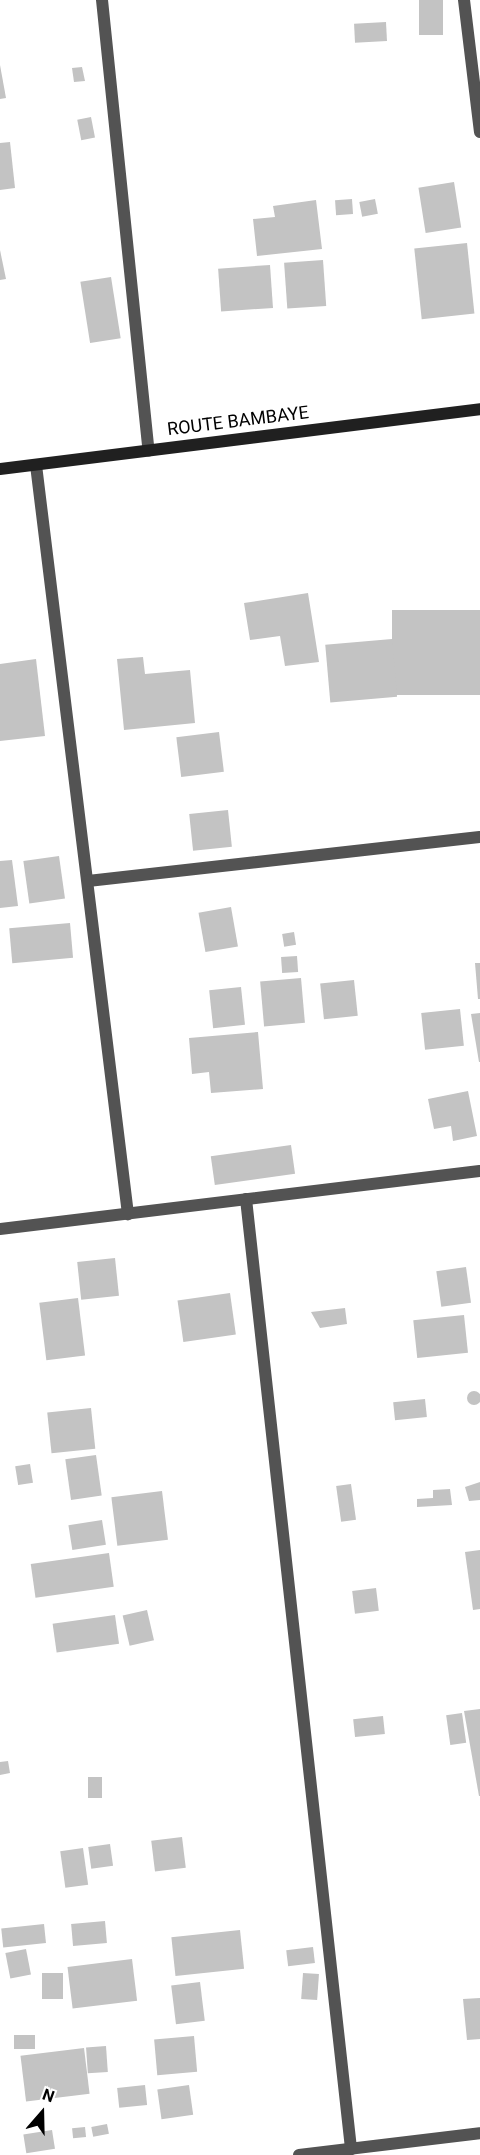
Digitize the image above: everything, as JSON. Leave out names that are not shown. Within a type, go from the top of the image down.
[{"type":"street","points":[[102,0],[149,451]]},
{"type":"street","points":[[464,0],[480,132]]},
{"type":"street","name":"ROUTE BAMBAYE","points":[[0,469],[480,409]]},
{"type":"street","points":[[36,465],[128,1214]]},
{"type":"street","points":[[88,881],[480,837]]},
{"type":"street","points":[[0,1229],[480,1171]]},
{"type":"street","points":[[246,1199],[351,2149]]},
{"type":"street","points":[[299,2155],[480,2133]]},
{"type":"building","points":[[419,0],[443,0],[443,35],[419,35]]},
{"type":"building","points":[[386,22],[387,41],[355,43],[354,24]]},
{"type":"building","points":[[0,65],[6,98],[0,99]]},
{"type":"building","points":[[82,67],[85,81],[74,82],[72,68]]},
{"type":"building","points":[[91,117],[95,138],[81,140],[77,120]]},
{"type":"building","points":[[10,142],[15,188],[0,190],[0,143]]},
{"type":"building","points":[[454,182],[461,227],[426,233],[418,188]]},
{"type":"building","points":[[352,199],[353,214],[336,215],[335,200]]},
{"type":"building","points":[[375,199],[378,214],[362,217],[359,202]]},
{"type":"building","points":[[316,200],[322,249],[257,256],[253,219],[275,217],[273,206]]},
{"type":"building","points":[[467,243],[474,314],[422,319],[414,249]]},
{"type":"building","points":[[0,250],[6,279],[0,280]]},
{"type":"building","points":[[323,260],[326,306],[287,309],[284,263]]},
{"type":"building","points":[[270,265],[273,308],[221,312],[218,269]]},
{"type":"building","points":[[111,277],[121,338],[90,343],[80,282]]},
{"type":"building","points":[[308,593],[319,662],[285,666],[280,636],[250,640],[244,603]]},
{"type":"building","points":[[392,610],[480,610],[480,695],[392,695]]},
{"type":"building","points":[[392,639],[397,697],[330,703],[325,645]]},
{"type":"building","points":[[143,657],[145,674],[190,670],[195,723],[124,730],[117,659]]},
{"type":"building","points":[[36,659],[45,736],[0,741],[0,664]]},
{"type":"building","points":[[219,732],[224,772],[181,777],[176,737]]},
{"type":"building","points":[[228,810],[232,847],[193,851],[189,814]]},
{"type":"building","points":[[59,856],[65,899],[29,904],[23,861]]},
{"type":"building","points":[[12,860],[18,906],[0,908],[0,861]]},
{"type":"building","points":[[231,907],[238,946],[205,952],[199,913]]},
{"type":"building","points":[[70,923],[73,958],[12,963],[9,928]]},
{"type":"building","points":[[294,932],[296,945],[284,947],[282,934]]},
{"type":"building","points":[[297,956],[298,972],[282,973],[281,957]]},
{"type":"building","points":[[475,963],[480,963],[480,999],[478,999]]},
{"type":"building","points":[[301,978],[305,1023],[264,1026],[260,982]]},
{"type":"building","points":[[354,980],[358,1016],[324,1019],[320,984]]},
{"type":"building","points":[[241,987],[245,1025],[213,1028],[209,990]]},
{"type":"building","points":[[460,1009],[464,1046],[425,1050],[421,1013]]},
{"type":"building","points":[[480,1013],[480,1062],[479,1062],[471,1014]]},
{"type":"building","points":[[258,1032],[263,1089],[211,1093],[209,1072],[192,1074],[189,1038]]},
{"type":"building","points":[[468,1091],[477,1136],[453,1141],[451,1126],[434,1129],[428,1099]]},
{"type":"building","points":[[291,1145],[295,1174],[215,1185],[211,1156]]},
{"type":"building","points":[[115,1258],[119,1296],[81,1300],[77,1262]]},
{"type":"building","points":[[466,1267],[471,1303],[441,1307],[436,1271]]},
{"type":"building","points":[[230,1293],[236,1335],[183,1342],[178,1300]]},
{"type":"building","points":[[78,1298],[85,1356],[46,1360],[39,1303]]},
{"type":"building","points":[[345,1308],[347,1324],[320,1328],[311,1312]]},
{"type":"building","points":[[464,1315],[468,1353],[417,1358],[413,1320]]},
{"type":"building","points":[[471,1391],[477,1391],[481,1398],[477,1405],[471,1405],[467,1401],[467,1395]]},
{"type":"building","points":[[425,1399],[427,1417],[395,1420],[393,1402]]},
{"type":"building","points":[[91,1408],[95,1449],[52,1453],[47,1413]]},
{"type":"building","points":[[96,1455],[102,1496],[71,1500],[65,1459]]},
{"type":"building","points":[[30,1464],[33,1483],[18,1485],[15,1466]]},
{"type":"building","points":[[480,1482],[480,1500],[469,1501],[465,1487]]},
{"type":"building","points":[[351,1484],[356,1520],[341,1522],[336,1486]]},
{"type":"building","points":[[450,1489],[452,1505],[417,1507],[417,1499],[433,1498],[433,1490]]},
{"type":"building","points":[[162,1491],[168,1540],[117,1546],[111,1497]]},
{"type":"building","points":[[102,1520],[106,1545],[72,1550],[68,1525]]},
{"type":"building","points":[[480,1550],[480,1609],[473,1610],[465,1552]]},
{"type":"building","points":[[109,1553],[114,1587],[36,1598],[31,1564]]},
{"type":"building","points":[[376,1588],[379,1611],[355,1614],[352,1591]]},
{"type":"building","points":[[147,1610],[154,1640],[130,1646],[123,1616]]},
{"type":"building","points":[[115,1615],[119,1644],[57,1652],[53,1624]]},
{"type":"building","points":[[480,1709],[480,1796],[479,1796],[464,1711]]},
{"type":"building","points":[[462,1713],[466,1743],[450,1745],[446,1715]]},
{"type":"building","points":[[383,1716],[385,1734],[355,1737],[353,1719]]},
{"type":"building","points":[[8,1761],[10,1773],[0,1775],[0,1762]]},
{"type":"building","points":[[88,1777],[102,1777],[102,1798],[88,1798]]},
{"type":"building","points":[[182,1837],[186,1868],[155,1872],[151,1841]]},
{"type":"building","points":[[110,1844],[113,1866],[91,1869],[88,1847]]},
{"type":"building","points":[[83,1848],[88,1885],[65,1888],[60,1851]]},
{"type":"building","points":[[105,1921],[107,1943],[73,1946],[71,1924]]},
{"type":"building","points":[[44,1924],[46,1943],[3,1947],[1,1928]]},
{"type":"building","points":[[240,1930],[244,1969],[175,1976],[171,1937]]},
{"type":"building","points":[[313,1947],[315,1963],[288,1966],[286,1950]]},
{"type":"building","points":[[26,1949],[31,1975],[10,1979],[5,1953]]},
{"type":"building","points":[[132,1959],[137,2001],[73,2009],[67,1967]]},
{"type":"building","points":[[42,1973],[63,1973],[63,1999],[42,1999]]},
{"type":"building","points":[[303,1973],[319,1974],[317,2000],[301,1999]]},
{"type":"building","points":[[200,1982],[205,2021],[176,2024],[171,1986]]},
{"type":"building","points":[[480,1998],[480,2039],[467,2040],[463,1999]]},
{"type":"building","points":[[14,2035],[35,2035],[35,2049],[14,2049]]},
{"type":"building","points":[[194,2036],[197,2072],[157,2075],[154,2039]]},
{"type":"building","points":[[106,2046],[108,2072],[88,2073],[86,2047]]},
{"type":"building","points":[[84,2048],[90,2094],[26,2101],[20,2056]]},
{"type":"building","points":[[145,2085],[147,2105],[119,2108],[117,2088]]},
{"type":"building","points":[[189,2085],[193,2115],[161,2119],[157,2089]]},
{"type":"building","points":[[107,2124],[109,2134],[93,2137],[91,2127]]},
{"type":"building","points":[[85,2127],[86,2137],[73,2138],[72,2128]]},
{"type":"building","points":[[52,2130],[55,2149],[26,2153],[23,2135]]}]
